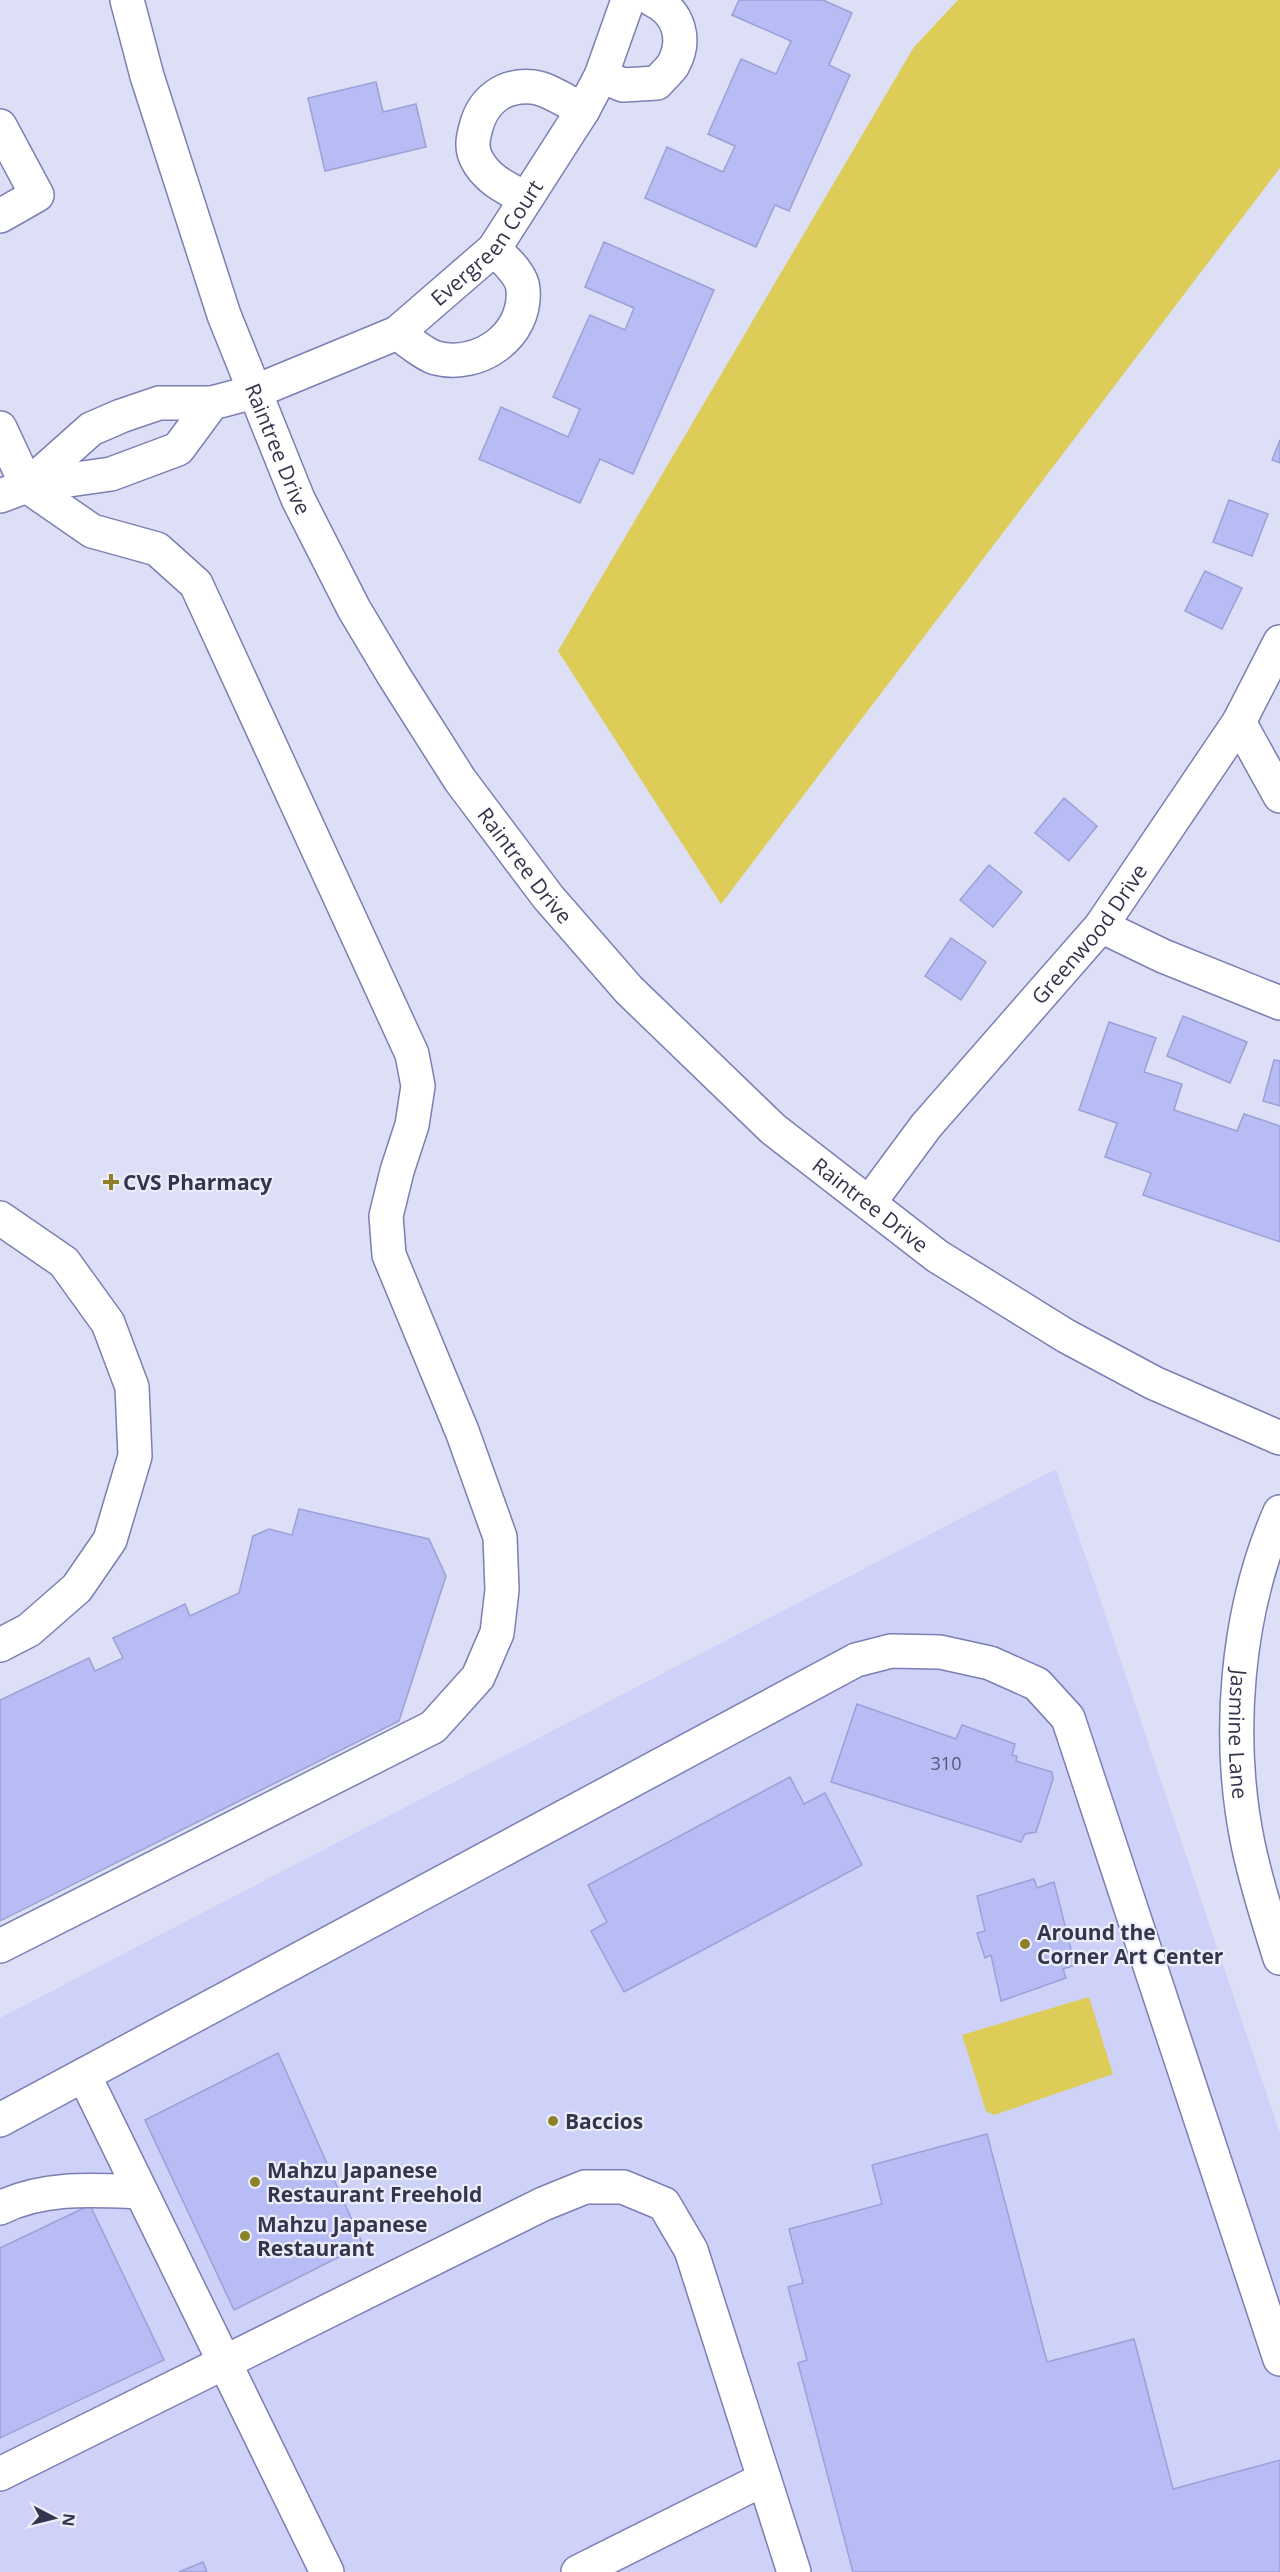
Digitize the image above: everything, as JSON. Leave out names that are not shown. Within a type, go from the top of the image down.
[{"type":"street","name":"Raintree Drive","points":[[127,0],[147,76],[220,303],[298,499],[354,609],[460,780],[548,897],[629,990],[764,1121],[937,1256],[1066,1336],[1154,1383],[1280,1438]]},
{"type":"street","name":"Evergreen Court","points":[[14,491],[91,429],[159,403],[212,403],[254,392],[397,333],[441,298],[494,249],[583,110],[601,76],[628,0]]},
{"type":"street","points":[[601,76],[623,85],[657,83],[673,65],[679,44],[679,27],[674,16],[654,0]]},
{"type":"street","points":[[525,198],[494,181],[476,159],[471,142],[480,112],[491,98],[516,87],[536,87],[583,110]]},
{"type":"street","points":[[0,126],[37,195],[0,216]]},
{"type":"street","points":[[397,333],[434,357],[458,362],[482,356],[506,338],[520,315],[523,288],[509,263],[494,249]]},
{"type":"street","points":[[14,491],[111,474],[178,449],[212,403]]},
{"type":"street","points":[[0,428],[14,491]]},
{"type":"street","points":[[0,1946],[433,1727],[478,1677],[497,1633],[502,1590],[500,1536],[471,1453],[389,1255],[386,1216],[412,1125],[418,1086],[412,1054],[195,584],[157,549],[92,531],[14,491]]},
{"type":"street","name":"Greenwood Drive","points":[[869,1203],[926,1126],[1101,926],[1239,722],[1280,642]]},
{"type":"street","points":[[1239,722],[1280,796]]},
{"type":"street","points":[[1101,926],[1163,956],[1280,1004]]},
{"type":"street","points":[[0,1218],[64,1262],[108,1323],[132,1387],[135,1456],[110,1540],[77,1588],[29,1630],[0,1645]]},
{"type":"street","name":"Jasmine Lane","points":[[1280,1512],[1253,1587],[1238,1697],[1239,1779],[1248,1842],[1262,1902],[1280,1958]]},
{"type":"street","points":[[0,2120],[856,1660],[891,1652],[939,1652],[990,1663],[1037,1684],[1068,1718],[1280,2359]]},
{"type":"street","points":[[84,2075],[327,2572]]},
{"type":"street","points":[[0,2474],[543,2204],[585,2187],[623,2187],[664,2204],[691,2250],[794,2572]]},
{"type":"street","points":[[0,2208],[38,2195],[76,2189],[141,2192]]},
{"type":"street","points":[[578,2572],[764,2478]]},
{"type":"shaded area","points":[[958,0],[1280,0],[1280,168],[721,904],[558,651],[914,47]]},
{"type":"shaded area","points":[[1056,1469],[1280,2134],[1280,2572],[0,2572],[0,2018]]},
{"type":"shaded area","points":[[1089,1997],[1113,2074],[994,2115],[986,2111],[962,2035]]},
{"type":"building","points":[[739,0],[823,0],[852,13],[829,65],[850,75],[789,211],[775,205],[756,247],[645,198],[667,147],[723,172],[735,146],[708,134],[741,59],[776,74],[791,41],[732,15]]},
{"type":"building","points":[[376,82],[383,112],[416,104],[426,147],[325,171],[308,98]]},
{"type":"building","points":[[604,242],[714,290],[633,474],[600,459],[580,503],[479,459],[501,407],[568,437],[580,409],[553,397],[590,315],[625,330],[634,308],[585,287]]},
{"type":"building","points":[[1280,440],[1280,463],[1272,460]]},
{"type":"building","points":[[1229,500],[1268,514],[1252,556],[1213,542]]},
{"type":"building","points":[[1205,571],[1242,588],[1222,629],[1185,611]]},
{"type":"building","points":[[1064,798],[1097,826],[1069,861],[1035,833]]},
{"type":"building","points":[[989,865],[1022,892],[993,927],[960,900]]},
{"type":"building","points":[[951,938],[986,962],[961,1000],[925,976]]},
{"type":"building","points":[[1183,1016],[1247,1042],[1230,1083],[1167,1056]]},
{"type":"building","points":[[1109,1022],[1156,1038],[1144,1072],[1182,1084],[1174,1110],[1237,1131],[1244,1114],[1280,1126],[1280,1242],[1143,1195],[1151,1173],[1105,1157],[1117,1123],[1079,1110]]},
{"type":"building","points":[[1274,1060],[1280,1061],[1280,1106],[1263,1101]]},
{"type":"building","points":[[299,1509],[429,1539],[446,1576],[399,1721],[0,1921],[0,1700],[89,1658],[95,1671],[123,1658],[113,1638],[185,1604],[190,1616],[239,1593],[253,1536],[269,1529],[292,1535]]},
{"type":"building","points":[[857,1704],[956,1739],[962,1725],[1015,1744],[1012,1755],[1017,1756],[1016,1761],[1052,1772],[1053,1779],[1036,1832],[1025,1834],[1021,1842],[831,1782]]},
{"type":"building","points":[[790,1777],[804,1804],[825,1793],[862,1865],[624,1992],[591,1931],[607,1922],[588,1885]]},
{"type":"building","name":"Around the Corner Art Center","points":[[1034,1879],[1037,1888],[1054,1882],[1075,1965],[1063,1969],[1066,1978],[1001,2001],[991,1955],[985,1958],[977,1933],[985,1931],[977,1896]]},
{"type":"building","name":"Mahzu Japanese Restaurant Freehold","points":[[278,2053],[363,2245],[234,2310],[145,2120]]},
{"type":"building","points":[[987,2134],[1047,2362],[1134,2339],[1173,2489],[1280,2460],[1280,2572],[853,2572],[798,2363],[807,2360],[788,2287],[803,2283],[789,2229],[882,2204],[872,2165]]},
{"type":"building","points":[[90,2205],[164,2360],[0,2438],[0,2248]]},
{"type":"building","points":[[203,2562],[207,2572],[179,2572]]},
{"type":"place","name":"CVS Pharmacy","points":[[111,1182]]},
{"type":"place","name":"Around the Corner Art Center","points":[[1025,1944]]},
{"type":"place","name":"Baccios","points":[[553,2121]]},
{"type":"place","name":"Mahzu Japanese Restaurant Freehold","points":[[255,2182]]},
{"type":"place","name":"Mahzu Japanese Restaurant","points":[[245,2236]]}]
